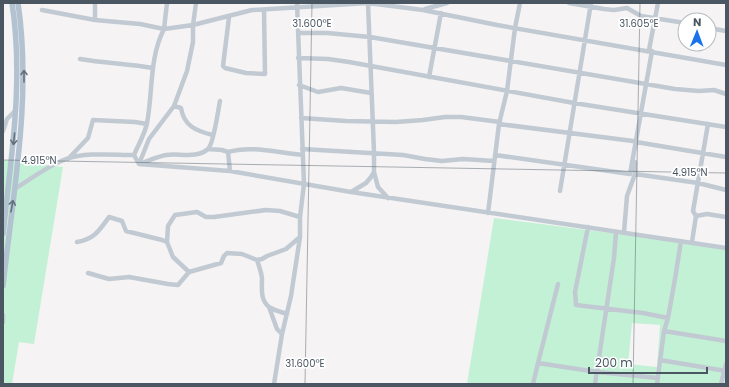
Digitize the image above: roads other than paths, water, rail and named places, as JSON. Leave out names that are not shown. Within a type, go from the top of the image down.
[{"type":"main road","points":[[3,234],[18,80],[16,36],[12,3]]},
{"type":"main road","points":[[3,286],[11,214],[16,188],[24,81],[23,49],[18,3]]},
{"type":"street","points":[[95,3],[95,20]]},
{"type":"street","points":[[134,155],[147,124],[153,68],[161,34],[164,28],[167,3]]},
{"type":"street","points":[[139,164],[149,139],[174,106],[187,71],[193,42],[196,3]]},
{"type":"street","points":[[42,10],[95,20],[140,24],[164,28],[194,25],[252,10],[264,10],[297,5],[368,3],[441,13],[515,28],[726,65]]},
{"type":"street","points":[[368,3],[374,172],[378,187],[388,198]]},
{"type":"street","points":[[423,10],[447,3]]},
{"type":"street","points":[[488,213],[494,161],[507,91],[515,28],[520,3]]},
{"type":"street","points":[[569,3],[590,5],[614,10],[627,8],[638,15],[677,22]]},
{"type":"street","points":[[495,155],[630,174],[647,83],[654,18],[658,3]]},
{"type":"street","points":[[274,384],[282,334],[291,296],[300,237],[300,216],[304,184],[297,5]]},
{"type":"street","points":[[560,191],[590,5]]},
{"type":"street","points":[[229,16],[223,66],[225,68],[246,73],[265,74],[264,10]]},
{"type":"street","points":[[428,77],[441,13]]},
{"type":"street","points":[[298,33],[327,33],[370,37],[647,83],[675,89],[716,90],[726,94]]},
{"type":"street","points":[[298,58],[328,59],[574,103],[641,112],[726,127]]},
{"type":"street","points":[[80,59],[102,63],[153,68]]},
{"type":"street","points":[[299,85],[318,92],[341,88],[371,93]]},
{"type":"street","points":[[208,149],[216,128],[216,118],[220,101]]},
{"type":"street","points":[[174,106],[181,108],[183,117],[191,127],[213,135]]},
{"type":"street","points":[[3,131],[8,119],[16,110]]},
{"type":"street","points":[[624,232],[627,196],[635,174],[634,142],[640,131],[641,112]]},
{"type":"street","points":[[301,118],[373,122],[453,117],[634,142],[726,157]]},
{"type":"street","points":[[68,159],[88,138],[93,120],[147,124]]},
{"type":"street","points":[[692,242],[696,216],[693,211],[708,124]]},
{"type":"street","points":[[139,164],[153,158],[175,154],[194,155],[208,149],[228,152],[238,149],[254,149],[302,155]]},
{"type":"street","points":[[302,149],[403,154],[442,161],[463,159],[494,161]]},
{"type":"street","points":[[228,152],[230,171]]},
{"type":"street","points":[[16,188],[52,166],[68,159],[95,155],[134,155]]},
{"type":"street","points":[[134,155],[139,164]]},
{"type":"street","points":[[139,164],[230,171],[388,198],[726,248]]},
{"type":"street","points":[[351,192],[366,183],[374,172]]},
{"type":"street","points":[[635,174],[698,183],[726,190]]},
{"type":"street","points":[[189,272],[173,257],[167,242],[168,226],[174,215],[197,212],[206,217],[214,217],[276,210],[300,216]]},
{"type":"street","points":[[696,216],[707,214],[726,216]]},
{"type":"street","points":[[77,242],[87,240],[98,232],[109,217],[122,221],[126,231],[167,242]]},
{"type":"street","points":[[588,227],[575,292],[576,305],[643,313],[668,318]]},
{"type":"street","points":[[595,384],[605,308],[614,258],[616,232]]},
{"type":"street","points":[[88,273],[109,279],[129,277],[178,285],[189,272],[221,263],[227,253],[242,254],[257,260],[262,259],[286,249],[300,237]]},
{"type":"street","points":[[657,384],[664,331],[668,318],[681,241]]},
{"type":"street","points":[[257,260],[262,277],[262,295],[269,307],[278,329],[282,334]]},
{"type":"street","points":[[533,384],[558,284]]},
{"type":"street","points":[[269,307],[287,314]]},
{"type":"street","points":[[3,315],[3,322]]},
{"type":"street","points":[[664,331],[726,341]]},
{"type":"street","points":[[660,360],[725,371]]},
{"type":"street","points":[[538,363],[597,372],[658,378]]},
{"type":"street","points":[[721,384],[726,364]]}]
